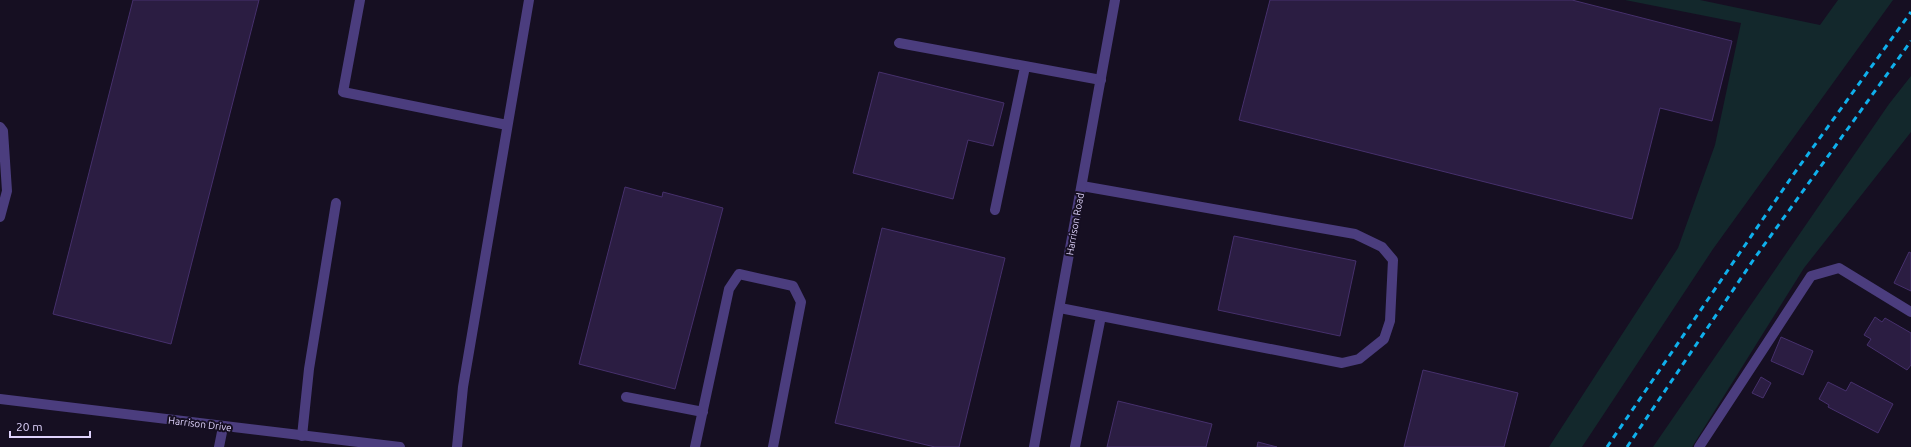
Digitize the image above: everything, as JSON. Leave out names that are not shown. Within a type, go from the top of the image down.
[{"type":"street","points":[[360,0],[343,92],[507,125]]},
{"type":"street","points":[[457,447],[463,387],[529,0]]},
{"type":"street","name":"Harrison Road","points":[[1034,447],[1115,0]]},
{"type":"street","points":[[899,43],[1101,80]]},
{"type":"street","points":[[995,210],[1025,67]]},
{"type":"street","points":[[0,127],[3,132],[7,191],[0,217]]},
{"type":"street","points":[[1060,308],[1342,363],[1359,359],[1384,339],[1390,321],[1393,260],[1382,247],[1355,234],[1082,186]]},
{"type":"street","points":[[302,436],[309,369],[336,203]]},
{"type":"street","points":[[1699,447],[1811,276],[1839,268],[1911,312]]},
{"type":"street","points":[[695,447],[729,289],[739,274],[793,286],[801,302],[773,447]]},
{"type":"street","points":[[1075,447],[1101,316]]},
{"type":"street","points":[[626,397],[703,412]]},
{"type":"street","name":"Harrison Drive","points":[[0,399],[223,427],[400,447]]},
{"type":"street","points":[[219,447],[223,427]]},
{"type":"green space","points":[[1625,0],[1700,0],[1820,25],[1838,0],[1893,0],[1713,249],[1582,447],[1549,447],[1678,248],[1715,145],[1741,23]]},
{"type":"green space","points":[[1911,76],[1911,132],[1804,268],[1692,447],[1653,447],[1889,104]]},
{"type":"building","points":[[133,0],[259,0],[171,344],[53,314]]},
{"type":"building","points":[[1270,0],[1572,0],[1732,41],[1712,121],[1660,108],[1632,219],[1239,120]]},
{"type":"building","points":[[879,72],[1004,103],[993,146],[968,140],[953,199],[853,173]]},
{"type":"building","points":[[625,187],[662,197],[663,192],[723,208],[675,389],[579,364]]},
{"type":"building","points":[[882,228],[1005,258],[959,447],[935,447],[835,423]]},
{"type":"building","points":[[1234,236],[1356,261],[1340,336],[1218,310]]},
{"type":"building","points":[[1909,252],[1911,253],[1911,291],[1894,283]]},
{"type":"building","points":[[1875,317],[1882,322],[1885,318],[1911,333],[1911,365],[1907,370],[1867,345],[1871,339],[1864,335]]},
{"type":"building","points":[[1781,337],[1813,351],[1803,375],[1771,361]]},
{"type":"building","points":[[1423,370],[1518,393],[1504,447],[1404,447]]},
{"type":"building","points":[[1761,377],[1771,383],[1763,398],[1752,393]]},
{"type":"building","points":[[1828,382],[1846,391],[1851,382],[1893,404],[1878,433],[1828,407],[1829,405],[1819,399]]},
{"type":"building","points":[[1118,401],[1212,424],[1206,447],[1107,447]]},
{"type":"building","points":[[1258,442],[1277,447],[1257,447]]},
{"type":"railway","points":[[1607,447],[1793,175],[1911,12]]},
{"type":"railway","points":[[1627,447],[1754,259],[1911,41]]}]
